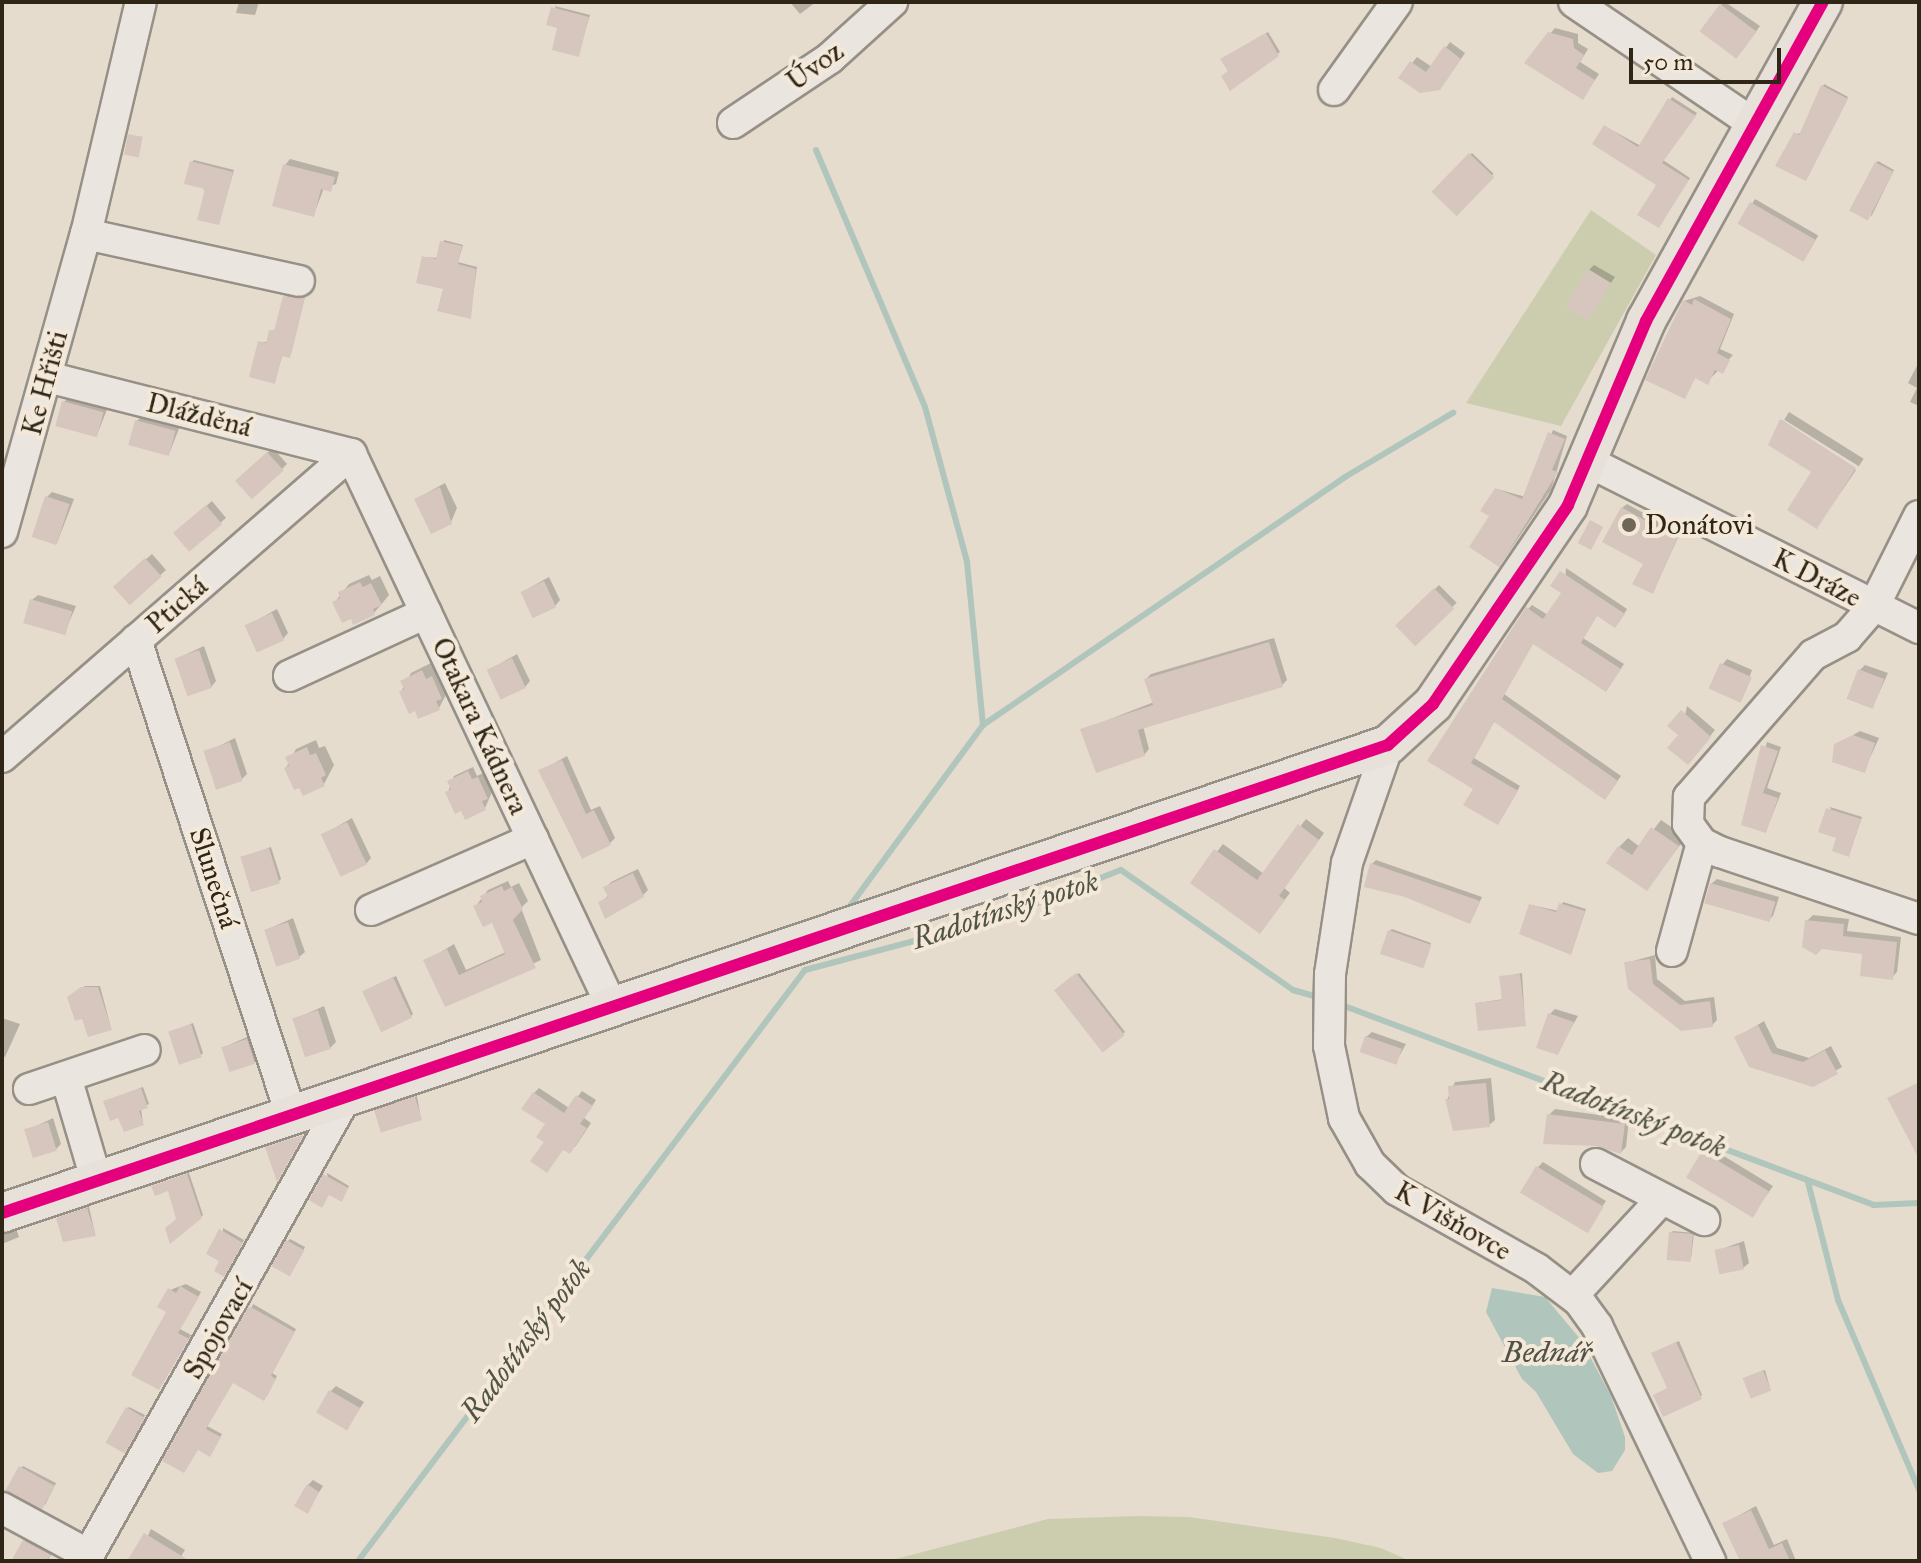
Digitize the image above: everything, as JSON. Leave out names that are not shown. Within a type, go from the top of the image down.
[{"type":"main road","points":[[2,1213],[1388,745],[1419,719],[1461,666],[1540,552],[1587,461],[1646,321],[1823,2]]},
{"type":"street","name":"Ke Hřišti","points":[[2,532],[86,234],[141,2]]},
{"type":"street","name":"Úvoz","points":[[733,123],[830,58],[892,2]]},
{"type":"street","points":[[1334,90],[1397,2]]},
{"type":"street","points":[[1574,2],[1754,124]]},
{"type":"street","points":[[86,234],[299,281]]},
{"type":"street","name":"Dlážděná","points":[[47,377],[351,454]]},
{"type":"street","name":"Otakara Kádnera","points":[[351,454],[612,1007]]},
{"type":"street","name":"Ptická","points":[[2,757],[351,454]]},
{"type":"street","name":"K Dráze","points":[[1587,461],[1919,628]]},
{"type":"street","points":[[1919,516],[1874,606],[1847,637],[1813,655],[1689,797],[1688,824],[1702,843],[1919,919]]},
{"type":"street","name":"Otakara Kádnera","points":[[289,676],[426,613]]},
{"type":"street","name":"Slunečná","points":[[136,640],[291,1115]]},
{"type":"street","name":"K Višňovce","points":[[1388,745],[1347,863],[1333,943],[1328,1029],[1338,1102],[1355,1141],[1387,1183],[1573,1295],[1597,1326],[1710,1561]]},
{"type":"street","name":"Otakara Kádnera","points":[[371,910],[533,839]]},
{"type":"street","points":[[1672,951],[1702,843]]},
{"type":"street","points":[[29,1089],[145,1050]]},
{"type":"street","points":[[66,1077],[97,1182]]},
{"type":"street","name":"Spojovací","points":[[87,1558],[347,1095]]},
{"type":"street","points":[[1596,1164],[1704,1220]]},
{"type":"street","points":[[1573,1295],[1662,1199]]},
{"type":"street","points":[[2,1508],[87,1558]]},
{"type":"green space","points":[[1591,210],[1656,255],[1561,426],[1466,403]]},
{"type":"green space","points":[[1189,1517],[1335,1538],[1381,1548],[1410,1561],[888,1561],[1048,1519]]},
{"type":"water","name":"Bednář","points":[[1492,1288],[1545,1297],[1581,1340],[1611,1396],[1625,1437],[1625,1450],[1612,1471],[1598,1473],[1573,1454],[1536,1392],[1522,1379],[1486,1312]]},
{"type":"building","points":[[1720,4],[1757,32],[1736,59],[1700,31]]},
{"type":"building","points":[[551,7],[589,17],[579,57],[552,50],[557,28],[546,25]]},
{"type":"building","points":[[1548,32],[1573,39],[1574,48],[1584,55],[1576,68],[1595,80],[1583,100],[1524,63]]},
{"type":"building","points":[[1266,33],[1279,56],[1230,91],[1221,76],[1228,71],[1220,59]]},
{"type":"building","points":[[1444,46],[1461,59],[1440,90],[1420,93],[1398,78],[1410,61],[1426,72]]},
{"type":"building","points":[[1821,85],[1848,99],[1806,181],[1775,166],[1794,132],[1799,135]]},
{"type":"building","points":[[1668,98],[1696,116],[1662,163],[1689,180],[1659,228],[1637,215],[1656,185],[1592,144],[1604,125],[1638,147]]},
{"type":"building","points":[[128,134],[143,137],[139,157],[124,155]]},
{"type":"building","points":[[1469,153],[1494,177],[1457,216],[1431,192]]},
{"type":"building","points":[[190,161],[233,172],[219,225],[197,220],[205,189],[184,184]]},
{"type":"building","points":[[1875,162],[1894,172],[1868,220],[1849,211]]},
{"type":"building","points":[[283,164],[335,177],[331,192],[321,189],[314,217],[272,206]]},
{"type":"building","points":[[1750,202],[1816,240],[1803,262],[1738,224]]},
{"type":"building","points":[[440,241],[462,246],[458,264],[476,269],[471,319],[437,311],[443,289],[416,283],[422,256],[436,259]]},
{"type":"building","points":[[1588,269],[1611,283],[1588,321],[1565,307]]},
{"type":"building","points":[[283,296],[305,298],[290,358],[282,356],[275,384],[249,377],[258,341],[266,343],[269,330],[274,331]]},
{"type":"building","points":[[1694,299],[1731,319],[1717,353],[1730,360],[1723,374],[1715,370],[1708,385],[1695,378],[1685,399],[1645,380],[1683,300],[1692,305]]},
{"type":"building","points":[[62,401],[104,412],[97,437],[55,426]]},
{"type":"building","points":[[1780,419],[1856,468],[1817,529],[1787,510],[1811,472],[1768,445]]},
{"type":"building","points":[[135,420],[176,431],[169,456],[128,445]]},
{"type":"building","points":[[1548,432],[1565,439],[1552,470],[1558,472],[1499,567],[1469,547],[1489,516],[1480,511],[1495,488],[1522,499]]},
{"type":"building","points":[[267,452],[284,471],[252,499],[235,481]]},
{"type":"building","points":[[440,487],[452,524],[431,534],[414,499]]},
{"type":"building","points":[[45,496],[70,504],[56,545],[32,537]]},
{"type":"building","points":[[206,505],[222,524],[189,552],[173,533]]},
{"type":"building","points":[[1621,507],[1677,538],[1653,594],[1632,584],[1643,564],[1602,542]]},
{"type":"building","points":[[1590,520],[1603,527],[1591,550],[1578,543]]},
{"type":"building","points":[[145,558],[162,577],[130,605],[113,587]]},
{"type":"building","points":[[1560,571],[1625,614],[1615,628],[1597,616],[1581,643],[1621,669],[1606,692],[1533,644],[1502,699],[1618,781],[1605,800],[1494,722],[1471,763],[1518,791],[1498,825],[1463,805],[1473,789],[1427,761],[1526,607],[1543,619],[1561,593],[1550,586]]},
{"type":"building","points":[[544,581],[556,607],[533,618],[520,592]]},
{"type":"building","points":[[360,582],[363,587],[371,583],[382,605],[373,609],[375,615],[353,625],[351,619],[342,623],[332,602],[340,598],[338,592]]},
{"type":"building","points":[[1434,588],[1454,609],[1415,646],[1395,626]]},
{"type":"building","points":[[30,599],[72,611],[65,635],[23,623]]},
{"type":"building","points":[[272,613],[284,640],[257,653],[245,625]]},
{"type":"building","points":[[1269,642],[1283,687],[1138,730],[1145,756],[1096,773],[1080,729],[1153,705],[1144,679]]},
{"type":"building","points":[[199,650],[212,688],[187,696],[174,658]]},
{"type":"building","points":[[512,658],[526,688],[501,700],[487,670]]},
{"type":"building","points":[[1720,663],[1752,677],[1741,703],[1709,689]]},
{"type":"building","points":[[1858,669],[1884,679],[1873,709],[1847,699]]},
{"type":"building","points":[[422,670],[426,679],[432,676],[442,699],[436,701],[440,710],[418,719],[415,711],[409,714],[399,692],[404,689],[400,681]]},
{"type":"building","points":[[1681,710],[1711,737],[1688,765],[1667,748],[1678,735],[1667,726]]},
{"type":"building","points":[[1853,735],[1875,743],[1865,773],[1832,762],[1834,744]]},
{"type":"building","points":[[230,742],[243,781],[216,790],[203,751]]},
{"type":"building","points":[[1761,745],[1778,751],[1763,793],[1778,798],[1766,833],[1741,825]]},
{"type":"building","points":[[307,747],[310,755],[316,753],[326,775],[321,778],[325,786],[303,796],[299,788],[294,790],[284,768],[289,766],[285,757]]},
{"type":"building","points":[[562,760],[586,814],[594,810],[611,845],[582,859],[538,770]]},
{"type":"building","points":[[468,771],[472,779],[478,777],[488,799],[482,801],[486,810],[465,820],[461,811],[455,814],[445,792],[451,789],[447,781]]},
{"type":"building","points":[[1826,808],[1861,819],[1849,857],[1832,851],[1836,838],[1818,832]]},
{"type":"building","points":[[347,822],[367,865],[341,877],[321,834]]},
{"type":"building","points":[[1298,824],[1319,840],[1279,896],[1285,900],[1260,934],[1190,883],[1214,849],[1257,880]]},
{"type":"building","points":[[1651,827],[1679,846],[1647,891],[1606,863],[1618,846],[1632,855]]},
{"type":"building","points":[[269,848],[280,883],[251,892],[240,857]]},
{"type":"building","points":[[1370,863],[1480,901],[1470,924],[1405,897],[1364,887]]},
{"type":"building","points":[[633,873],[644,897],[605,919],[598,902],[608,897],[603,887]]},
{"type":"building","points":[[1710,883],[1775,902],[1770,922],[1704,903]]},
{"type":"building","points":[[502,886],[504,891],[512,887],[523,909],[513,920],[536,968],[445,1007],[423,960],[447,949],[459,975],[505,954],[492,923],[483,927],[473,906],[482,902],[480,896]]},
{"type":"building","points":[[1559,903],[1585,911],[1571,955],[1519,934],[1529,904],[1556,912]]},
{"type":"building","points":[[1805,920],[1844,924],[1843,936],[1897,942],[1893,980],[1860,976],[1862,954],[1822,949],[1816,955],[1802,947]]},
{"type":"building","points":[[288,922],[300,959],[276,967],[264,930]]},
{"type":"building","points":[[1388,930],[1431,945],[1423,969],[1380,954]]},
{"type":"building","points":[[1650,959],[1653,984],[1680,1005],[1710,1001],[1713,1027],[1681,1031],[1628,989],[1624,962]]},
{"type":"building","points":[[1076,973],[1125,1035],[1103,1052],[1054,990]]},
{"type":"building","points":[[1520,974],[1526,1026],[1478,1031],[1475,1003],[1502,1000],[1499,976]]},
{"type":"building","points":[[393,977],[412,1018],[381,1032],[362,991]]},
{"type":"building","points":[[81,987],[98,987],[112,1030],[88,1037],[82,1019],[75,1021],[67,997]]},
{"type":"building","points":[[318,1010],[331,1049],[305,1057],[292,1018]]},
{"type":"building","points":[[1548,1013],[1574,1022],[1558,1055],[1536,1048]]},
{"type":"building","points":[[191,1024],[202,1057],[179,1065],[168,1031]]},
{"type":"building","points":[[1758,1025],[1772,1053],[1803,1062],[1825,1050],[1838,1074],[1813,1087],[1749,1067],[1734,1037]]},
{"type":"building","points":[[1365,1036],[1402,1049],[1396,1065],[1359,1052]]},
{"type":"building","points":[[247,1039],[255,1064],[229,1072],[221,1047]]},
{"type":"building","points":[[1919,1082],[1919,1159],[1887,1098]]},
{"type":"building","points":[[1486,1083],[1490,1127],[1453,1131],[1445,1099],[1449,1099],[1448,1086]]},
{"type":"building","points":[[141,1088],[148,1108],[139,1111],[144,1125],[124,1132],[118,1118],[110,1121],[103,1101]]},
{"type":"building","points":[[533,1092],[564,1113],[576,1095],[593,1106],[580,1124],[587,1128],[570,1154],[563,1150],[547,1173],[530,1161],[544,1142],[536,1137],[545,1124],[521,1109]]},
{"type":"building","points":[[415,1097],[422,1120],[381,1133],[374,1110]]},
{"type":"building","points":[[1547,1114],[1625,1124],[1621,1154],[1596,1146],[1543,1144]]},
{"type":"building","points":[[48,1122],[57,1151],[33,1158],[24,1129]]},
{"type":"building","points":[[303,1136],[277,1182],[265,1147]]},
{"type":"building","points":[[1702,1151],[1769,1191],[1753,1218],[1686,1178]]},
{"type":"building","points":[[1536,1166],[1604,1207],[1588,1233],[1520,1193]]},
{"type":"building","points":[[187,1174],[202,1218],[170,1244],[165,1228],[176,1219],[168,1191],[155,1196],[151,1186]]},
{"type":"building","points":[[323,1174],[348,1188],[342,1202],[329,1195],[322,1208],[309,1200]]},
{"type":"building","points":[[87,1208],[96,1236],[63,1242],[56,1218]]},
{"type":"building","points":[[219,1229],[243,1243],[224,1277],[214,1271],[219,1261],[206,1254]]},
{"type":"building","points":[[1669,1232],[1693,1234],[1690,1262],[1667,1260]]},
{"type":"building","points":[[286,1240],[304,1250],[290,1276],[271,1266]]},
{"type":"building","points":[[1739,1245],[1744,1270],[1719,1274],[1714,1250]]},
{"type":"building","points":[[180,1286],[199,1297],[178,1333],[189,1339],[159,1390],[131,1375],[166,1312],[157,1307],[168,1288],[176,1293]]},
{"type":"building","points":[[249,1306],[295,1332],[271,1376],[276,1379],[264,1401],[233,1383],[206,1429],[221,1437],[210,1457],[198,1450],[184,1473],[162,1461]]},
{"type":"building","points":[[1676,1342],[1702,1399],[1663,1417],[1653,1395],[1667,1388],[1651,1353]]},
{"type":"building","points":[[1763,1370],[1771,1390],[1751,1399],[1743,1378]]},
{"type":"building","points":[[329,1390],[360,1408],[347,1431],[316,1413]]},
{"type":"building","points":[[126,1407],[145,1418],[125,1454],[106,1443]]},
{"type":"building","points":[[19,1466],[55,1486],[41,1510],[5,1490]]},
{"type":"building","points":[[307,1484],[319,1492],[308,1514],[294,1506]]},
{"type":"building","points":[[1751,1510],[1769,1549],[1782,1543],[1790,1561],[1740,1561],[1722,1523]]},
{"type":"building","points":[[144,1533],[190,1561],[127,1561]]},
{"type":"building","points":[[23,1540],[51,1555],[47,1561],[11,1561]]},
{"type":"waterway","points":[[816,150],[925,407],[967,562],[983,725],[845,913]]},
{"type":"waterway","points":[[983,725],[1345,477],[1453,413]]},
{"type":"waterway","name":"Radotínský potok","points":[[358,1561],[805,970],[997,919],[1121,870],[1293,990],[1321,998]]},
{"type":"waterway","name":"Radotínský potok","points":[[1339,1004],[1874,1205],[1919,1203]]},
{"type":"waterway","points":[[1808,1182],[1838,1300],[1919,1490]]},
{"type":"transit line","points":[[2,1213],[1388,745],[1433,704],[1568,505],[1646,321],[1823,2]]},
{"type":"place","name":"Donátovi","points":[[1629,525]]}]
